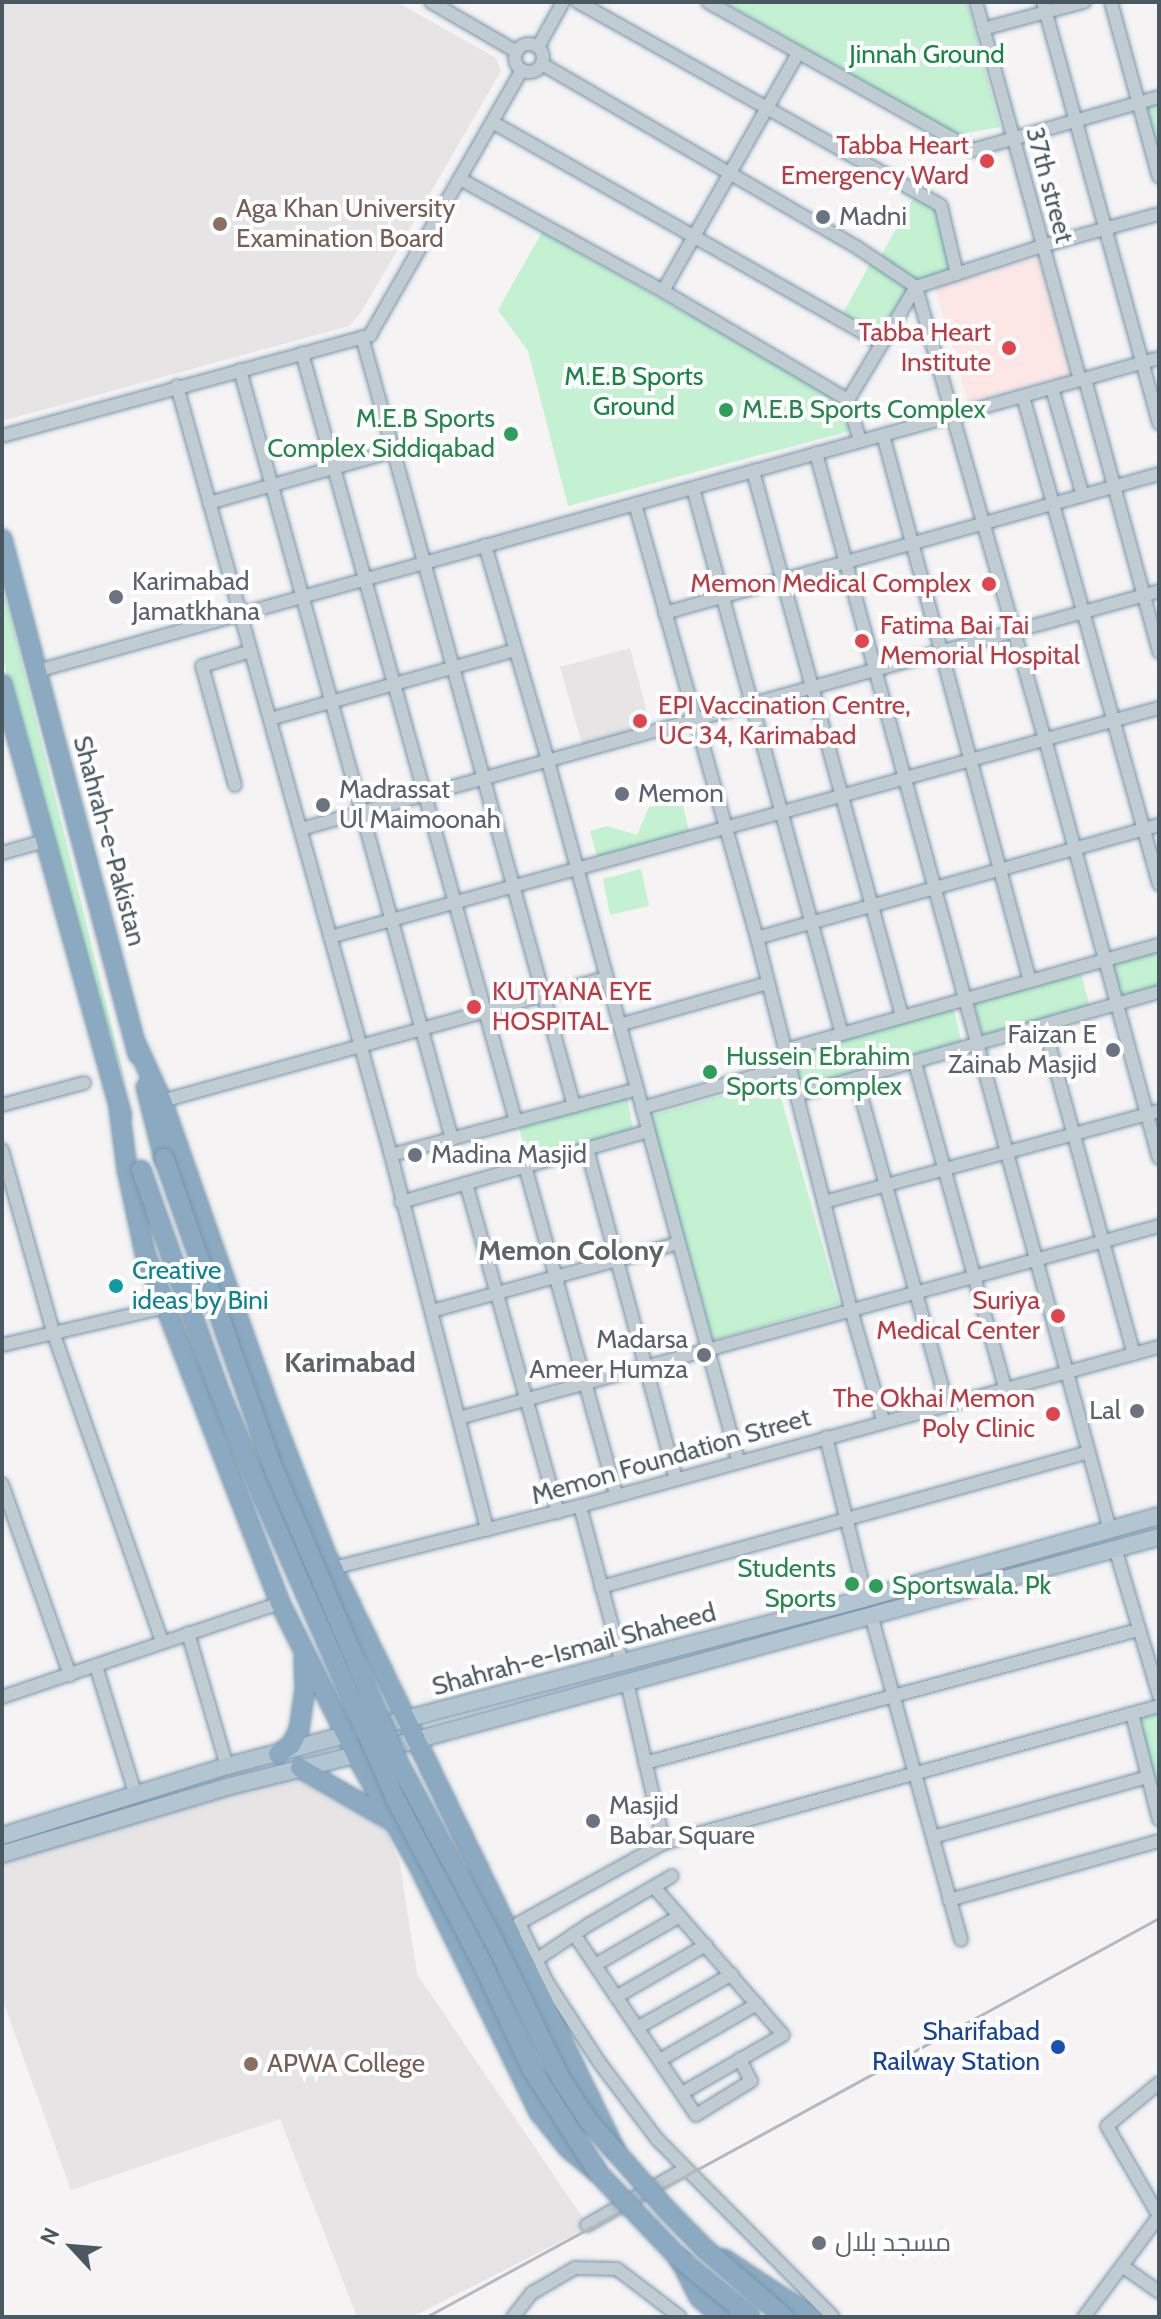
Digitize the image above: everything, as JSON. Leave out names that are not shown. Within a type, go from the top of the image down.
[{"type":"highway","name":"Shahrah-e-Pakistan","points":[[2,539],[164,1158],[273,1467],[398,1762],[494,1941],[561,2079],[587,2119],[704,2248]]},
{"type":"highway","points":[[2,684],[119,1108],[220,1393],[396,1800],[481,1961],[532,2070],[599,2174]]},
{"type":"highway","points":[[136,1044],[162,1101],[268,1404],[333,1568],[569,2058],[593,2099],[614,2149]]},
{"type":"highway","points":[[119,1108],[127,1169],[142,1239],[165,1307],[280,1603],[356,1755],[419,1866],[539,2112],[569,2149],[599,2174],[680,2259],[750,2317]]},
{"type":"highway","points":[[278,1754],[294,1740],[303,1713],[304,1650]]},
{"type":"highway","points":[[300,1768],[394,1822]]},
{"type":"highway","points":[[704,2248],[784,2317]]},
{"type":"highway","points":[[704,2248],[812,2317]]},
{"type":"highway","points":[[680,2259],[699,2297],[721,2317]]},
{"type":"main road","name":"Shahrah-e-Ismail Shaheed","points":[[2,1836],[227,1766],[622,1663],[1159,1516]]},
{"type":"main road","name":"Shahrah-e-Ismail Shaheed","points":[[2,1854],[173,1802],[416,1740],[1159,1537]]},
{"type":"street","points":[[431,2],[517,52]]},
{"type":"street","points":[[538,47],[563,2]]},
{"type":"street","points":[[578,2],[941,206],[957,274]]},
{"type":"street","points":[[708,2],[973,150],[1014,141],[1159,97]]},
{"type":"street","name":"37th street","points":[[976,2],[1042,246],[1159,652]]},
{"type":"street","points":[[983,29],[1044,7],[1084,2]]},
{"type":"street","points":[[1111,2],[1159,177]]},
{"type":"street","points":[[1044,7],[1159,423]]},
{"type":"street","points":[[524,45],[538,47],[543,55],[542,64],[535,71],[522,70],[516,64],[517,52],[524,45]]},
{"type":"street","points":[[663,291],[798,53]]},
{"type":"street","points":[[542,64],[858,248],[916,287],[1045,739],[1116,1004],[1153,1113],[1159,1158]]},
{"type":"street","points":[[2,436],[370,335],[522,70]]},
{"type":"street","points":[[494,123],[882,343]]},
{"type":"street","points":[[460,179],[663,291],[848,400],[860,441]]},
{"type":"street","points":[[848,400],[916,287],[1042,246],[1159,214]]},
{"type":"street","points":[[362,337],[574,1106]]},
{"type":"street","points":[[302,353],[452,903],[516,1122]]},
{"type":"street","points":[[37,671],[1159,358]]},
{"type":"street","points":[[240,370],[365,812],[452,1139]]},
{"type":"street","points":[[177,386],[391,1155],[487,1530]]},
{"type":"street","points":[[1052,388],[1083,496]]},
{"type":"street","points":[[1023,396],[1159,884]]},
{"type":"street","points":[[883,435],[1030,981]]},
{"type":"street","points":[[209,503],[394,451]]},
{"type":"street","points":[[816,453],[1110,1530]]},
{"type":"street","points":[[753,471],[902,1016]]},
{"type":"street","points":[[665,613],[1159,474]]},
{"type":"street","points":[[693,488],[842,1034]]},
{"type":"street","points":[[635,504],[757,938],[851,1310],[883,1420]]},
{"type":"street","points":[[485,545],[548,761],[738,1460]]},
{"type":"street","points":[[301,829],[1159,591]]},
{"type":"street","points":[[270,719],[516,650]]},
{"type":"street","points":[[235,785],[202,666],[251,651]]},
{"type":"street","points":[[330,937],[1159,708]]},
{"type":"street","points":[[757,938],[1159,825]]},
{"type":"street","points":[[2,853],[45,841]]},
{"type":"street","points":[[785,1050],[1159,945]]},
{"type":"street","points":[[162,1101],[605,978]]},
{"type":"street","points":[[619,1025],[768,983]]},
{"type":"street","points":[[797,1095],[1159,992]]},
{"type":"street","points":[[1044,1026],[1134,1354]]},
{"type":"street","points":[[915,1063],[1005,1388]]},
{"type":"street","points":[[642,1108],[789,1066]]},
{"type":"street","points":[[856,1078],[947,1403]]},
{"type":"street","points":[[2,1105],[84,1083]]},
{"type":"street","points":[[391,1155],[637,1089]]},
{"type":"street","points":[[824,1202],[1153,1113]]},
{"type":"street","points":[[401,1202],[648,1131]]},
{"type":"street","points":[[587,1149],[676,1478]]},
{"type":"street","points":[[2,1150],[53,1332],[162,1642]]},
{"type":"street","points":[[525,1166],[616,1495]]},
{"type":"street","points":[[466,1183],[558,1512]]},
{"type":"street","points":[[459,1418],[1037,1262],[1159,1226]]},
{"type":"street","points":[[432,1311],[679,1243]]},
{"type":"street","points":[[2,1345],[165,1307]]},
{"type":"street","name":"Memon Foundation Street","points":[[333,1568],[558,1512],[883,1420],[1159,1347]]},
{"type":"street","points":[[826,1437],[866,1597]]},
{"type":"street","points":[[601,1587],[1089,1452]]},
{"type":"street","points":[[2,1484],[70,1675]]},
{"type":"street","points":[[580,1506],[622,1663]]},
{"type":"street","points":[[1115,1548],[1159,1696]]},
{"type":"street","points":[[2,1697],[280,1603]]},
{"type":"street","points":[[871,1615],[961,1940]]},
{"type":"street","points":[[645,1763],[1138,1630]]},
{"type":"street","points":[[188,1633],[227,1766]]},
{"type":"street","points":[[96,1666],[135,1793]]},
{"type":"street","points":[[627,1682],[664,1843]]},
{"type":"street","points":[[833,2317],[685,2169],[599,2062],[536,1960],[519,1923],[664,1843],[1159,1706]]},
{"type":"street","points":[[1132,1714],[1159,1820]]},
{"type":"street","points":[[933,1837],[1148,1777]]},
{"type":"street","points":[[949,1900],[1159,1841]]},
{"type":"street","points":[[536,1960],[672,1876]]},
{"type":"street","points":[[654,1887],[783,2035],[682,2093]]},
{"type":"street","points":[[595,1965],[680,1916]]},
{"type":"street","points":[[574,1934],[696,2115],[751,2081],[740,2059]]},
{"type":"street","points":[[616,1997],[706,1945]]},
{"type":"street","points":[[637,2028],[732,1974]]},
{"type":"street","points":[[660,2060],[757,2004]]},
{"type":"street","points":[[1084,2317],[1159,2216],[1107,2126],[1159,2083]]},
{"type":"street","points":[[587,2225],[685,2169]]},
{"type":"street","points":[[1122,2266],[1159,2292]]},
{"type":"street","points":[[513,2317],[532,2293],[575,2268],[617,2269],[680,2317]]},
{"type":"shaded area","points":[[2,2],[397,2],[496,58],[501,71],[362,311],[349,326],[2,421]]},
{"type":"shaded area","name":"Tabba Heart Institute","points":[[1038,257],[1071,375],[968,401],[935,287],[980,274],[981,277],[995,274],[995,270]]},
{"type":"shaded area","points":[[630,648],[652,732],[584,751],[560,667]]},
{"type":"shaded area","name":"APWA College","points":[[300,1768],[345,1795],[387,1833],[400,1864],[417,1974],[589,2227],[412,2317],[357,2317],[280,2119],[71,2190],[2,1998],[2,1856]]},
{"type":"green space","name":"Jinnah Ground","points":[[724,2],[967,2],[1000,127],[957,135]]},
{"type":"green space","points":[[1159,97],[1159,177],[1138,102]]},
{"type":"green space","points":[[917,192],[941,206],[957,274],[916,287],[882,343],[840,319],[873,258],[878,261]]},
{"type":"green space","name":"M.E.B Sports Ground","points":[[542,232],[843,401],[850,431],[568,506],[528,351],[498,310]]},
{"type":"green space","points":[[2,585],[127,1088],[66,895],[2,655]]},
{"type":"green space","points":[[682,802],[690,835],[598,860],[590,831],[607,826],[637,835],[649,807]]},
{"type":"green space","points":[[641,869],[649,906],[610,915],[603,879]]},
{"type":"green space","points":[[1159,948],[1159,989],[1119,1001],[1109,962]]},
{"type":"green space","points":[[1081,973],[1090,1008],[983,1037],[974,1003]]},
{"type":"green space","points":[[953,1006],[962,1044],[801,1088],[792,1054]]},
{"type":"green space","points":[[776,1080],[839,1304],[713,1340],[650,1116]]},
{"type":"green space","points":[[627,1097],[634,1133],[529,1163],[519,1128]]},
{"type":"green space","points":[[1159,1714],[1159,1800],[1140,1718]]},
{"type":"railway","points":[[426,2317],[1159,1918]]},
{"type":"place","name":"Tabba Heart Emergency Ward","points":[[987,161]]},
{"type":"place","name":"Madni","points":[[823,217]]},
{"type":"place","name":"Aga Khan University Examination Board","points":[[220,224]]},
{"type":"place","name":"Tabba Heart Institute","points":[[1009,348]]},
{"type":"place","name":"M.E.B Sports Complex","points":[[726,410]]},
{"type":"place","name":"M.E.B Sports Complex Siddiqabad","points":[[511,434]]},
{"type":"place","name":"Memon Medical Complex","points":[[989,584]]},
{"type":"place","name":"Karimabad Jamatkhana","points":[[116,597]]},
{"type":"place","name":"Fatima Bai Tai Memorial Hospital","points":[[862,641]]},
{"type":"place","name":"EPI Vaccination Centre, UC 34, Karimabad","points":[[640,721]]},
{"type":"place","name":"Memon","points":[[622,794]]},
{"type":"place","name":"Madrassat Ul Maimoonah","points":[[323,805]]},
{"type":"place","name":"KUTYANA EYE HOSPITAL","points":[[474,1007]]},
{"type":"place","name":"Faizan E Zainab Masjid","points":[[1113,1050]]},
{"type":"place","name":"Hussein Ebrahim Sports Complex","points":[[710,1072]]},
{"type":"place","name":"Madina Masjid","points":[[415,1155]]},
{"type":"place","name":"Creative ideas by Bini","points":[[116,1286]]},
{"type":"place","name":"Suriya Medical Center","points":[[1058,1316]]},
{"type":"place","name":"Madarsa Ameer Humza","points":[[704,1355]]},
{"type":"place","name":"Lal","points":[[1137,1411]]},
{"type":"place","name":"The Okhai Memon Poly Clinic","points":[[1053,1414]]},
{"type":"place","name":"Students Sports","points":[[852,1584]]},
{"type":"place","name":"Sportswala. Pk","points":[[876,1586]]},
{"type":"place","name":"Masjid Babar Square","points":[[593,1821]]},
{"type":"place","name":"Sharifabad Railway Station","points":[[1058,2047]]},
{"type":"place","name":"APWA College","points":[[251,2064]]},
{"type":"place","name":"مسجد بلال","points":[[819,2243]]},
{"type":"district","name":"Memon Colony","points":[[571,1250]]},
{"type":"district","name":"Karimabad","points":[[350,1362]]}]
